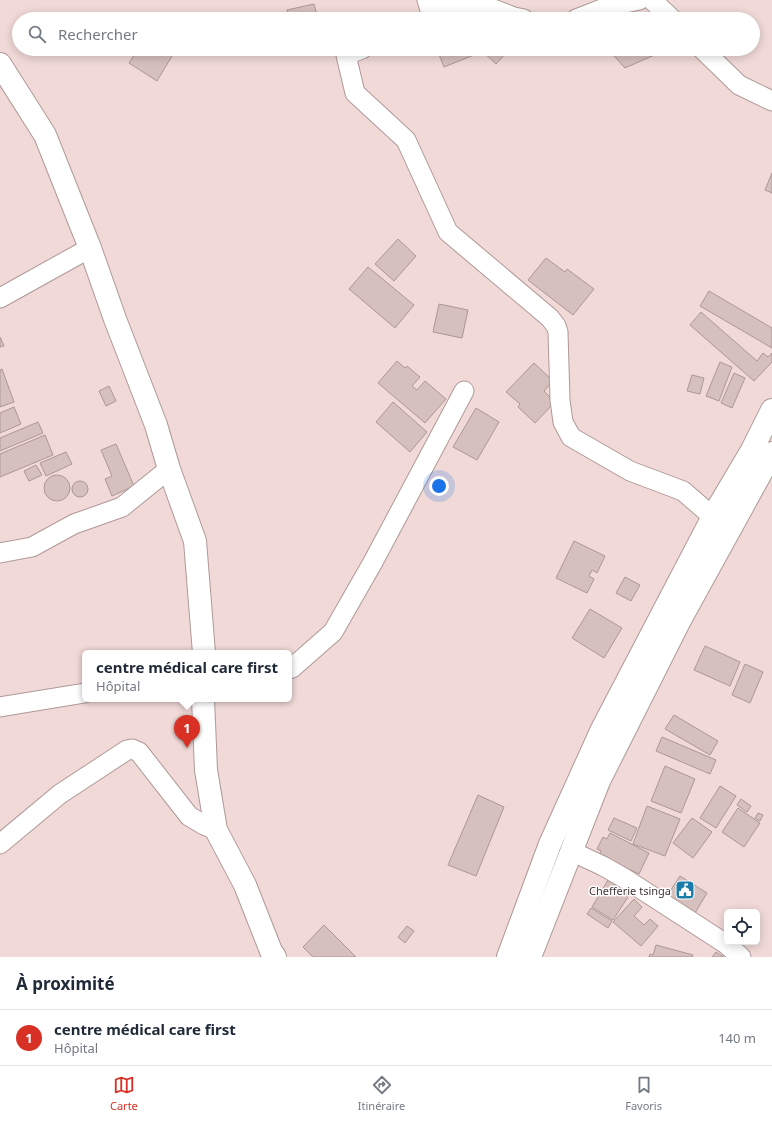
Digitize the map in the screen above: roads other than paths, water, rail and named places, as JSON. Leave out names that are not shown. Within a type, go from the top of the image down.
[{"type":"main road","points":[[0,64],[45,134],[90,248],[115,319],[156,425],[169,469],[195,541],[204,650]]},
{"type":"main road","points":[[508,957],[550,844],[602,729],[713,518],[752,450],[772,410]]},
{"type":"main road","points":[[530,957],[599,781],[679,622],[772,452]]},
{"type":"main road","points":[[204,702],[206,770],[216,830],[245,885],[271,951],[275,957]]},
{"type":"street","points":[[594,12],[607,7],[639,0]]},
{"type":"street","points":[[652,0],[665,12]]},
{"type":"street","points":[[426,10],[480,4],[501,12]]},
{"type":"street","points":[[346,56],[355,93],[406,140],[448,232],[550,318],[556,326],[558,332],[560,368],[560,400],[563,422],[571,437],[630,471],[683,491],[713,518]]},
{"type":"street","points":[[709,56],[739,85],[772,101]]},
{"type":"street","points":[[0,298],[90,248]]},
{"type":"street","points":[[292,668],[333,632],[373,562],[464,391]]},
{"type":"street","points":[[0,553],[32,547],[74,524],[122,507],[169,469]]},
{"type":"street","points":[[0,707],[82,693]]},
{"type":"street","points":[[0,844],[12,836],[37,812],[60,794],[126,750],[132,749],[139,752],[189,816],[216,830]]},
{"type":"street","points":[[571,851],[624,878],[726,944],[741,957]]},
{"type":"place","name":"centre médical care first","points":[[187,748]]},
{"type":"place","name":"Chefferie tsinga","points":[[685,890]]}]
